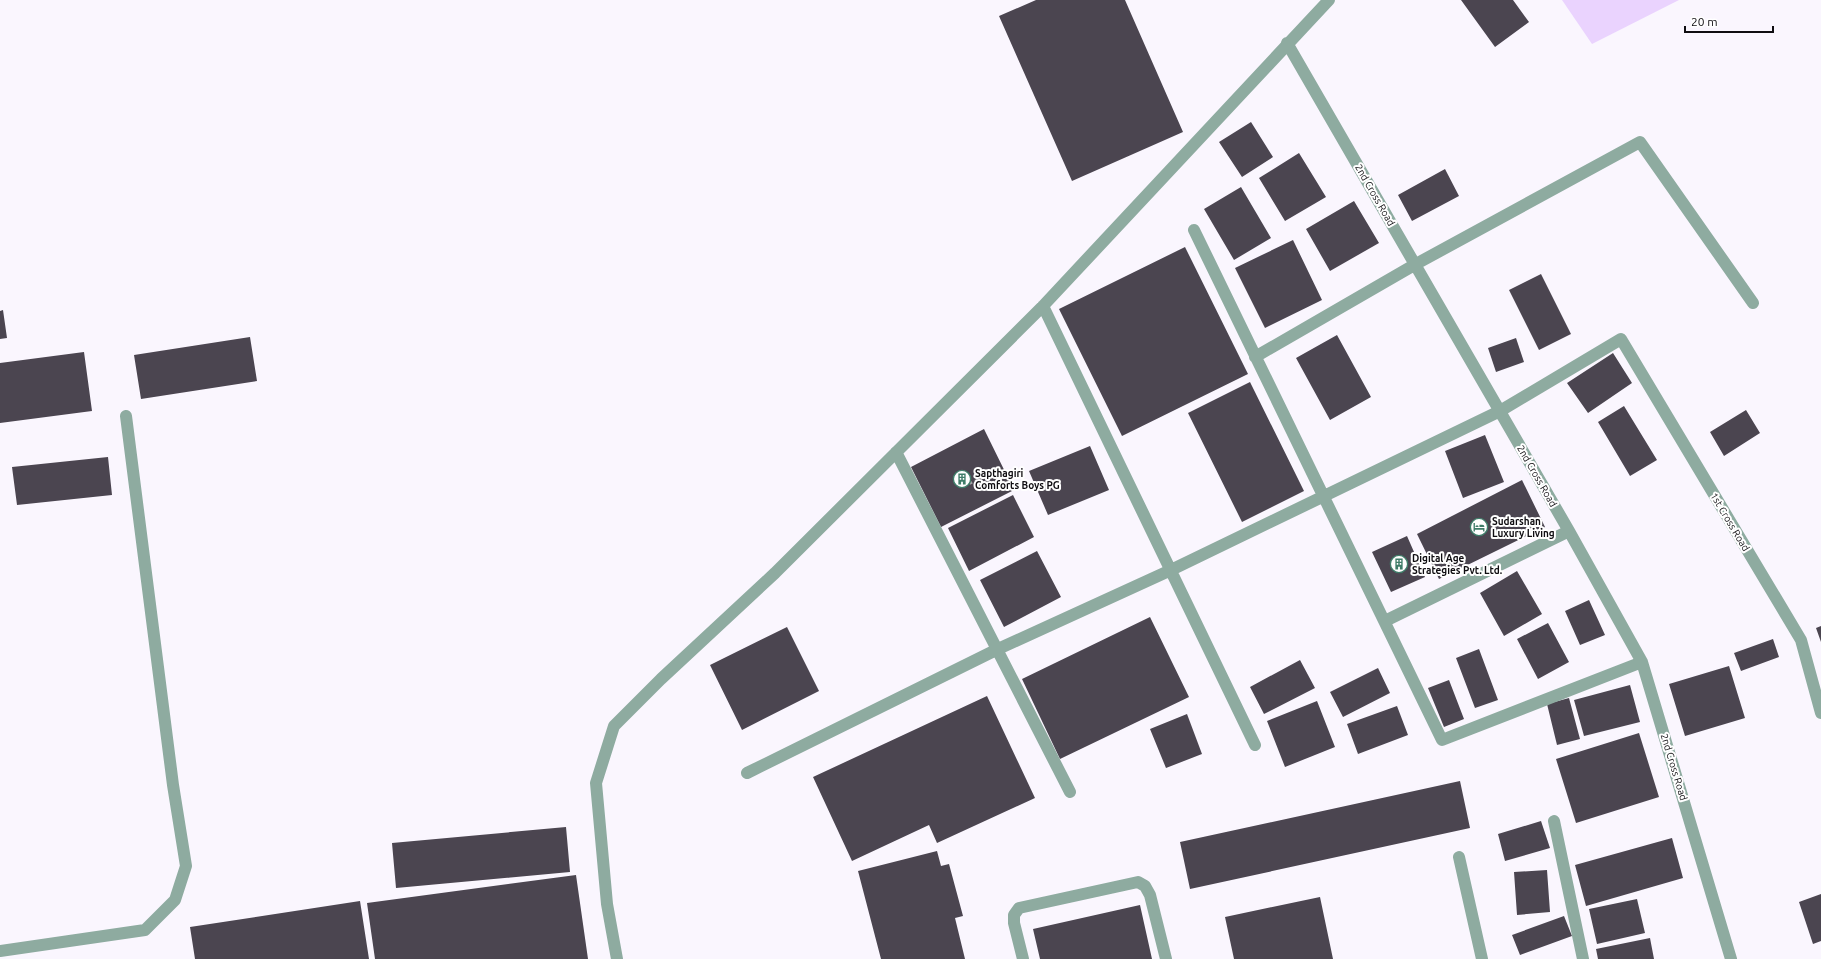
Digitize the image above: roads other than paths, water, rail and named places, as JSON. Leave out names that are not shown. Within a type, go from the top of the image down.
[{"type":"street","points":[[617,959],[607,904],[596,783],[614,726],[661,679],[775,573],[1043,306],[1287,43],[1329,0]]},
{"type":"street","name":"2nd Cross Road","points":[[1287,43],[1416,264],[1569,531],[1642,662],[1731,959]]},
{"type":"street","points":[[1255,357],[1416,264],[1640,142],[1753,303]]},
{"type":"street","points":[[1194,230],[1442,740],[1642,662]]},
{"type":"street","points":[[1043,306],[1255,745]]},
{"type":"street","name":"1st Cross Road","points":[[1500,411],[1621,338],[1801,640],[1821,712]]},
{"type":"street","points":[[746,773],[998,649],[1171,570],[1500,411]]},
{"type":"street","points":[[0,951],[145,930],[175,900],[186,866],[167,740],[126,416]]},
{"type":"street","points":[[896,452],[1070,792]]},
{"type":"street","points":[[1385,621],[1569,531]]},
{"type":"street","points":[[1554,821],[1584,959]]},
{"type":"street","points":[[1459,857],[1482,959]]},
{"type":"street","points":[[1023,959],[1014,923],[1014,915],[1019,908],[1138,882],[1145,886],[1150,895],[1166,959]]},
{"type":"place","name":"Sapthagiri Comforts Boys PG","points":[[962,479]]},
{"type":"place","name":"Sudarshan Luxury Living","points":[[1479,527]]},
{"type":"place","name":"Digital Age Strategies Pvt. Ltd.","points":[[1399,564]]}]
